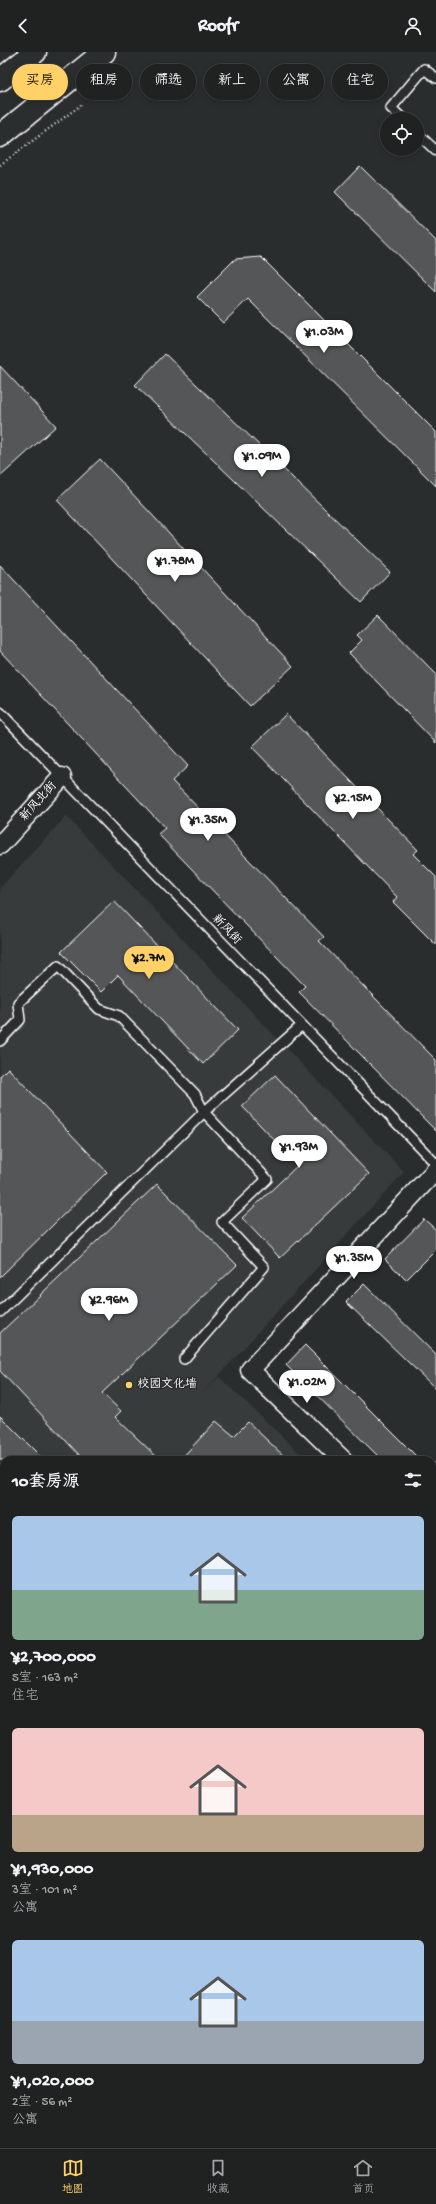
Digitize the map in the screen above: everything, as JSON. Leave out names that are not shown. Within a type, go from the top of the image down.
[{"type":"main road","points":[[0,80],[35,52]]},
{"type":"main road","points":[[0,136],[104,52]]},
{"type":"street","name":"新风北街","points":[[0,845],[62,777]]},
{"type":"street","points":[[339,1456],[250,1370],[436,1170]]},
{"type":"lane","points":[[395,112],[391,108],[424,69],[436,78]]},
{"type":"lane","points":[[424,140],[436,151]]},
{"type":"lane","name":"新风街","points":[[0,712],[436,1164]]},
{"type":"lane","points":[[0,1042],[20,1020],[18,1003],[58,966],[99,1009],[119,1016],[195,1094],[204,1112],[267,1179],[222,1222],[264,1267],[184,1359]]},
{"type":"lane","points":[[0,1312],[204,1112],[302,1026]]},
{"type":"path","points":[[0,165],[81,106]]},
{"type":"shaded area","points":[[66,816],[404,1172],[202,1394],[219,1377],[303,1456],[0,1456],[0,888]]},
{"type":"building","points":[[360,166],[436,241],[436,292],[335,192]]},
{"type":"building","points":[[261,257],[436,432],[436,486],[248,299],[223,323],[197,297],[235,259]]},
{"type":"building","points":[[165,354],[390,572],[361,602],[135,385]]},
{"type":"building","points":[[0,366],[56,426],[0,477]]},
{"type":"building","points":[[100,459],[293,666],[250,706],[57,500]]},
{"type":"building","points":[[0,565],[188,766],[172,781],[324,937],[319,941],[436,1060],[436,1131],[299,992],[305,986],[158,834],[165,828],[0,651]]},
{"type":"building","points":[[378,615],[436,674],[436,743],[349,653],[362,640],[357,635]]},
{"type":"building","points":[[286,714],[418,850],[413,854],[436,877],[436,945],[393,902],[397,897],[252,747]]},
{"type":"building","points":[[114,901],[238,1030],[203,1064],[118,975],[101,992],[61,952]]},
{"type":"building","points":[[8,1068],[107,1172],[0,1277],[0,1076]]},
{"type":"building","points":[[275,1075],[369,1174],[280,1258],[242,1218],[298,1165],[242,1106]]},
{"type":"building","points":[[157,1184],[237,1265],[102,1393],[121,1411],[115,1417],[156,1456],[80,1456],[0,1371],[0,1333]]},
{"type":"building","points":[[424,1219],[436,1230],[436,1250],[406,1280],[385,1259]]},
{"type":"building","points":[[364,1284],[436,1355],[436,1389],[346,1302]]},
{"type":"building","points":[[305,1345],[416,1456],[378,1456],[286,1365]]},
{"type":"building","points":[[0,1416],[40,1456],[0,1456]]},
{"type":"building","points":[[216,1421],[234,1436],[248,1422],[284,1456],[184,1456]]},
{"type":"place","name":"校园文化墙","points":[[129,1385]]}]
